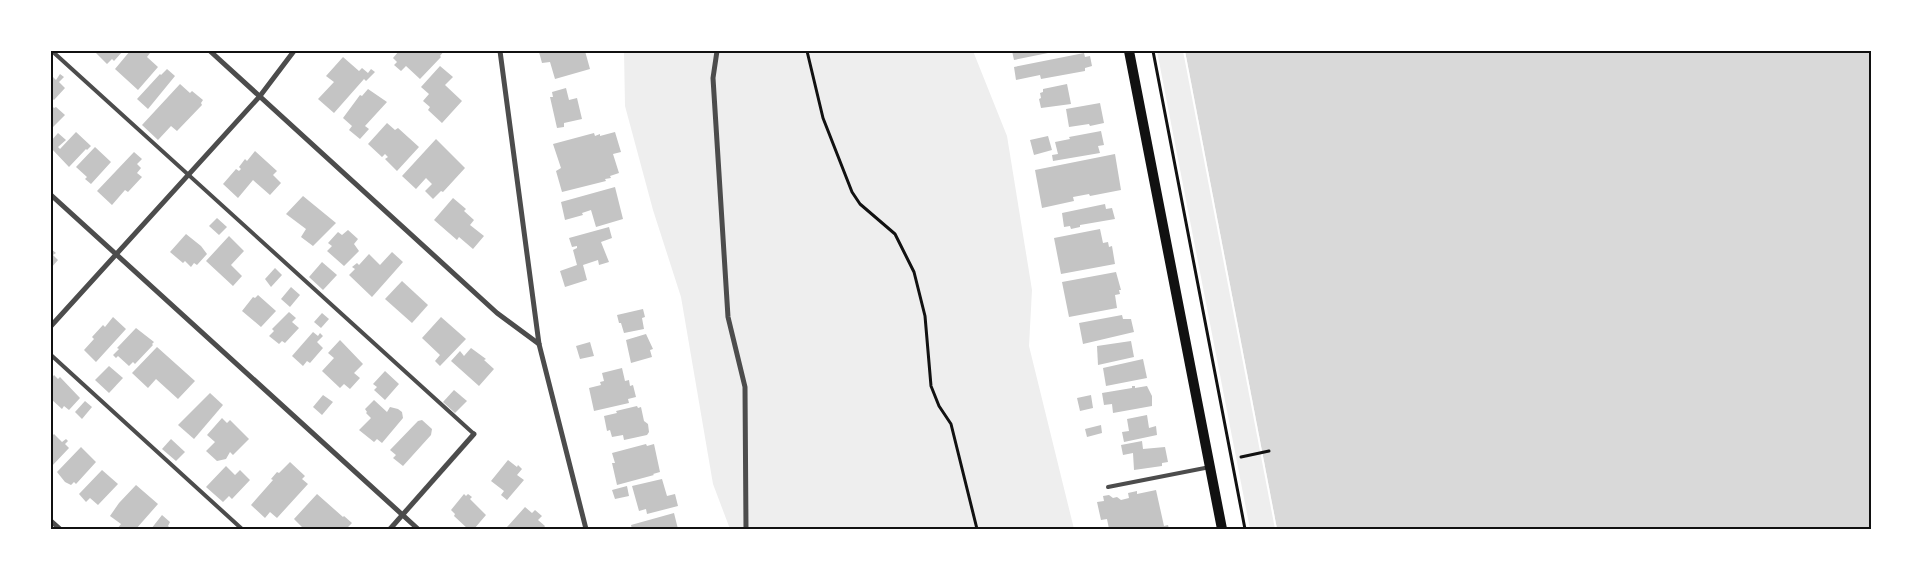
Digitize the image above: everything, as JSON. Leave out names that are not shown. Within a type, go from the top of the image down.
[{"type":"main road","points":[[1129,51],[1222,529]]},
{"type":"street","points":[[210,51],[497,313],[539,344]]},
{"type":"street","points":[[51,326],[260,96],[294,51]]},
{"type":"street","points":[[500,51],[539,344],[586,529]]},
{"type":"street","points":[[717,51],[713,78],[728,317],[744,387],[746,529]]},
{"type":"street","points":[[51,194],[418,529]]},
{"type":"street","points":[[390,529],[474,434]]},
{"type":"street","points":[[51,521],[60,529]]},
{"type":"lane","points":[[52,51],[474,434]]},
{"type":"lane","points":[[51,355],[242,529]]},
{"type":"lane","points":[[1108,486],[1210,467]]},
{"type":"path","points":[[807,51],[823,118],[847,182],[860,204],[895,234],[914,272],[925,316],[931,386],[939,406],[951,424],[977,529]]},
{"type":"path","points":[[1152,51],[1245,529]]},
{"type":"path","points":[[1241,457],[1269,452]]},
{"type":"shaded area","points":[[624,51],[973,51],[1007,136],[1032,290],[1029,346],[1074,529],[730,529],[713,484],[681,297],[653,210],[625,106]]},
{"type":"shaded area","points":[[1157,51],[1185,51],[1277,529],[1250,529]]},
{"type":"shaded area","points":[[1185,51],[1872,51],[1872,529],[1277,529]]},
{"type":"pier","points":[[1183,51],[1185,51],[1277,529],[1275,529]]},
{"type":"building","points":[[97,51],[123,51],[114,61],[112,59],[107,64],[96,53]]},
{"type":"building","points":[[130,51],[148,51],[150,53],[147,57],[158,67],[138,90],[115,69]]},
{"type":"building","points":[[399,51],[444,51],[441,57],[420,79],[406,66],[401,71],[394,65],[397,62],[393,58]]},
{"type":"building","points":[[585,51],[590,69],[555,79],[550,62],[542,63],[539,52]]},
{"type":"building","points":[[1012,51],[1053,51],[1053,52],[1014,60]]},
{"type":"building","points":[[1084,53],[1085,57],[1090,56],[1092,66],[1085,68],[1085,71],[1041,79],[1040,75],[1016,80],[1014,67]]},
{"type":"building","points":[[343,57],[359,71],[362,68],[368,73],[371,69],[375,72],[366,81],[364,79],[334,113],[318,99],[334,82],[326,76]]},
{"type":"building","points":[[440,66],[453,77],[445,85],[462,101],[442,123],[428,110],[430,107],[423,101],[429,94],[421,87]]},
{"type":"building","points":[[167,69],[175,76],[148,109],[137,99]]},
{"type":"building","points":[[60,74],[64,77],[59,82],[65,88],[54,100],[51,98],[51,79],[53,77],[56,80]]},
{"type":"building","points":[[180,84],[190,93],[192,91],[203,100],[202,105],[177,131],[171,126],[158,140],[142,125]]},
{"type":"building","points":[[1067,84],[1071,104],[1041,108],[1039,99],[1043,89]]},
{"type":"building","points":[[566,88],[569,100],[577,98],[582,119],[564,123],[564,127],[557,128],[550,97],[553,97],[552,92]]},
{"type":"building","points":[[368,89],[387,102],[365,126],[369,129],[360,139],[349,130],[352,126],[343,118],[360,95],[362,96]]},
{"type":"building","points":[[1100,103],[1104,123],[1069,127],[1066,109]]},
{"type":"building","points":[[51,105],[65,115],[51,129]]},
{"type":"building","points":[[387,123],[395,130],[398,128],[419,147],[397,171],[385,159],[388,157],[385,154],[382,157],[368,144]]},
{"type":"building","points":[[1101,131],[1104,145],[1098,146],[1100,153],[1053,161],[1052,155],[1058,154],[1055,142],[1070,139],[1069,137]]},
{"type":"building","points":[[76,132],[91,146],[69,167],[51,148],[51,141],[58,133],[66,140],[58,147],[60,149]]},
{"type":"building","points":[[615,132],[621,152],[613,154],[619,173],[605,179],[606,181],[562,192],[556,171],[561,168],[553,144],[594,133],[595,136],[600,134],[600,136]]},
{"type":"building","points":[[1048,136],[1052,150],[1034,155],[1030,140]]},
{"type":"building","points":[[436,139],[465,168],[443,192],[441,191],[433,199],[425,191],[432,184],[426,178],[416,189],[402,176]]},
{"type":"building","points":[[95,147],[111,162],[91,184],[85,179],[87,177],[76,167]]},
{"type":"building","points":[[255,151],[277,171],[273,175],[281,183],[270,195],[253,180],[238,198],[223,184],[236,169],[239,171],[241,169],[239,167],[245,159],[247,161]]},
{"type":"building","points":[[134,152],[142,159],[137,164],[141,168],[137,173],[142,177],[128,192],[125,190],[112,205],[97,191]]},
{"type":"building","points":[[1115,154],[1121,190],[1073,197],[1074,201],[1042,208],[1035,170]]},
{"type":"building","points":[[615,187],[623,219],[596,227],[591,210],[582,213],[583,215],[565,220],[561,202]]},
{"type":"building","points":[[303,196],[336,223],[313,246],[301,237],[306,229],[286,214]]},
{"type":"building","points":[[453,198],[466,209],[464,211],[474,220],[470,225],[484,236],[473,249],[459,237],[457,240],[434,220]]},
{"type":"building","points":[[1105,204],[1106,209],[1112,208],[1115,219],[1080,225],[1080,227],[1071,229],[1070,226],[1064,227],[1062,213]]},
{"type":"building","points":[[217,218],[227,227],[219,235],[209,226]]},
{"type":"building","points":[[609,227],[612,238],[601,242],[609,262],[599,265],[598,260],[583,265],[587,280],[565,287],[560,271],[577,265],[573,250],[577,246],[572,247],[569,238]]},
{"type":"building","points":[[1100,229],[1103,243],[1108,242],[1109,247],[1112,246],[1115,264],[1061,274],[1054,238]]},
{"type":"building","points":[[348,230],[358,239],[354,244],[359,251],[344,266],[327,251],[332,246],[328,243],[338,232],[342,235]]},
{"type":"building","points":[[186,234],[201,246],[207,254],[197,265],[194,263],[191,267],[170,252]]},
{"type":"building","points":[[229,236],[244,251],[231,265],[242,276],[233,286],[206,261]]},
{"type":"building","points":[[51,249],[56,253],[53,255],[58,260],[51,268]]},
{"type":"building","points":[[392,252],[403,262],[372,297],[349,275],[355,269],[352,267],[357,263],[359,265],[369,254],[380,265]]},
{"type":"building","points":[[322,262],[337,275],[323,290],[309,277]]},
{"type":"building","points":[[275,268],[282,275],[271,287],[265,279]]},
{"type":"building","points":[[1116,272],[1121,290],[1119,290],[1120,294],[1115,295],[1117,308],[1069,317],[1062,282]]},
{"type":"building","points":[[402,281],[428,305],[412,323],[385,299]]},
{"type":"building","points":[[291,287],[300,295],[290,307],[281,299]]},
{"type":"building","points":[[258,295],[276,311],[261,327],[242,311],[253,297],[255,298]]},
{"type":"building","points":[[643,309],[645,317],[642,318],[644,329],[624,333],[617,315]]},
{"type":"building","points":[[289,312],[296,318],[292,322],[299,328],[285,343],[282,341],[279,344],[269,336],[274,331],[272,329]]},
{"type":"building","points":[[322,313],[329,319],[321,328],[314,322]]},
{"type":"building","points":[[1122,315],[1123,319],[1131,319],[1134,332],[1083,344],[1079,323]]},
{"type":"building","points":[[113,317],[126,329],[96,362],[84,350],[94,339],[92,337],[103,325],[105,327]]},
{"type":"building","points":[[441,317],[466,339],[440,366],[435,361],[440,355],[422,338]]},
{"type":"building","points":[[136,328],[154,342],[135,364],[133,362],[129,366],[118,356],[116,358],[113,355]]},
{"type":"building","points":[[313,332],[318,336],[320,333],[323,336],[317,342],[323,348],[310,363],[307,361],[303,366],[292,356]]},
{"type":"building","points":[[646,334],[653,349],[650,350],[652,357],[631,363],[626,340]]},
{"type":"building","points":[[340,340],[363,364],[354,373],[360,378],[350,389],[344,384],[340,388],[322,371],[334,358],[328,353]]},
{"type":"building","points":[[1131,341],[1134,357],[1098,365],[1097,346]]},
{"type":"building","points":[[590,342],[594,356],[580,359],[576,346]]},
{"type":"building","points":[[157,347],[195,381],[178,399],[156,379],[148,388],[132,373]]},
{"type":"building","points":[[471,348],[486,359],[484,360],[494,369],[479,386],[451,361],[460,351],[464,356]]},
{"type":"building","points":[[1143,359],[1147,378],[1106,386],[1103,368]]},
{"type":"building","points":[[109,366],[123,378],[109,393],[95,380]]},
{"type":"building","points":[[622,368],[625,381],[629,380],[630,386],[633,385],[636,397],[628,399],[629,403],[594,411],[589,388],[601,385],[600,382],[604,381],[602,373]]},
{"type":"building","points":[[385,371],[399,384],[385,400],[374,390],[377,387],[373,384]]},
{"type":"building","points":[[54,375],[58,379],[60,377],[80,398],[69,410],[64,406],[62,409],[51,399],[51,379]]},
{"type":"building","points":[[1132,386],[1135,386],[1135,388],[1147,386],[1152,396],[1152,406],[1113,413],[1112,404],[1104,405],[1102,393],[1132,388]]},
{"type":"building","points":[[454,390],[467,401],[455,413],[443,402]]},
{"type":"building","points":[[210,393],[223,405],[194,439],[178,425]]},
{"type":"building","points":[[323,395],[333,402],[322,415],[313,407]]},
{"type":"building","points":[[1091,395],[1093,408],[1080,411],[1077,398]]},
{"type":"building","points":[[374,400],[387,412],[390,407],[402,412],[403,418],[382,443],[377,439],[374,442],[359,430],[371,418],[365,409]]},
{"type":"building","points":[[85,401],[92,407],[82,419],[75,412]]},
{"type":"building","points":[[637,406],[638,408],[641,407],[644,421],[648,424],[649,432],[647,435],[624,440],[623,435],[612,437],[610,430],[607,431],[604,416]]},
{"type":"building","points":[[1147,415],[1149,428],[1156,426],[1157,435],[1124,442],[1122,432],[1129,431],[1127,419]]},
{"type":"building","points":[[222,418],[227,423],[230,420],[249,439],[233,455],[230,452],[226,459],[217,461],[206,451],[215,442],[207,435]]},
{"type":"building","points":[[422,420],[432,429],[431,435],[403,466],[393,458],[396,455],[390,450],[418,421]]},
{"type":"building","points":[[1101,425],[1102,433],[1087,437],[1085,429]]},
{"type":"building","points":[[54,434],[62,442],[66,439],[68,441],[65,444],[69,448],[51,467],[51,437]]},
{"type":"building","points":[[171,439],[185,452],[176,461],[162,449]]},
{"type":"building","points":[[1142,441],[1143,449],[1165,447],[1168,462],[1162,463],[1162,466],[1134,470],[1133,453],[1123,455],[1121,445]]},
{"type":"building","points":[[646,444],[647,446],[654,444],[660,472],[617,485],[612,463],[615,463],[612,453]]},
{"type":"building","points":[[81,447],[96,462],[76,484],[74,482],[71,485],[65,482],[57,472]]},
{"type":"building","points":[[508,460],[522,469],[517,475],[524,480],[507,500],[501,495],[504,491],[491,481]]},
{"type":"building","points":[[290,462],[305,476],[302,479],[308,484],[277,518],[270,512],[265,518],[251,505],[273,480],[271,479],[277,472],[279,473]]},
{"type":"building","points":[[226,466],[235,475],[240,470],[250,480],[232,499],[229,496],[223,502],[206,487]]},
{"type":"building","points":[[102,470],[118,484],[98,505],[90,498],[86,502],[79,494]]},
{"type":"building","points":[[662,479],[667,496],[675,494],[678,506],[647,514],[646,509],[639,511],[632,486]]},
{"type":"building","points":[[136,485],[158,504],[136,529],[117,529],[121,524],[110,516]]},
{"type":"building","points":[[627,486],[629,496],[615,499],[612,490]]},
{"type":"building","points":[[1156,490],[1164,526],[1168,525],[1169,529],[1109,529],[1107,519],[1101,520],[1097,502],[1104,501],[1103,496],[1109,495],[1121,500],[1129,498],[1128,493],[1137,491],[1137,494]]},
{"type":"building","points":[[317,494],[352,523],[346,529],[304,529],[294,519]]},
{"type":"building","points":[[464,494],[472,497],[470,499],[486,515],[474,529],[468,529],[454,516],[455,514],[451,510]]},
{"type":"building","points":[[525,507],[532,513],[535,510],[542,516],[538,520],[545,526],[543,529],[509,529],[507,527]]},
{"type":"building","points":[[674,513],[678,529],[632,529],[631,525]]},
{"type":"building","points":[[162,515],[170,522],[168,526],[171,529],[151,529]]}]
